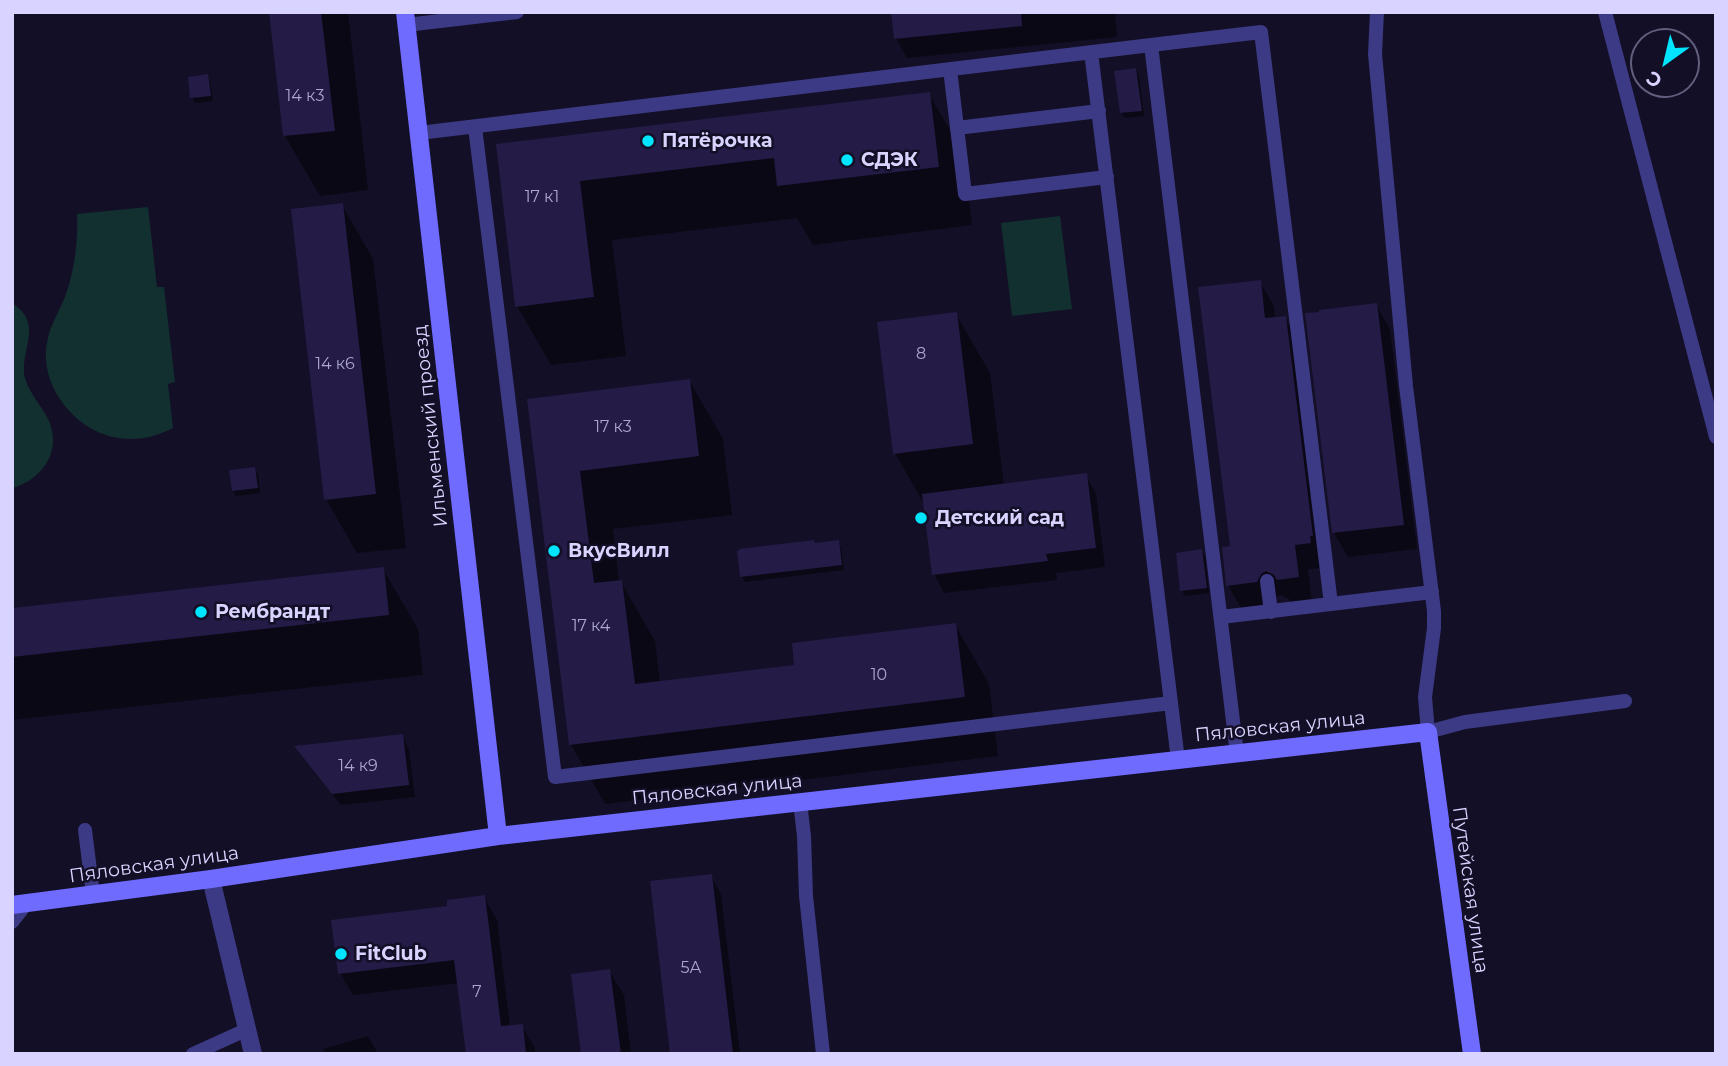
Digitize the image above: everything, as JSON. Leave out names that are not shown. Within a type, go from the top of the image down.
[{"type":"street","name":"Ильменский проезд","points":[[405,19],[498,835]]},
{"type":"street","name":"Пяловская улица","points":[[20,904],[211,879],[498,835],[1428,732]]},
{"type":"street","name":"Путейская улица","points":[[1428,732],[1472,1054]]},
{"type":"street","points":[[211,879],[253,1054]]},
{"type":"lane","points":[[405,19],[517,12]]},
{"type":"lane","points":[[1377,12],[1375,54],[1404,359],[1432,592],[1434,628],[1425,697],[1428,732],[1465,722],[1625,701]]},
{"type":"lane","points":[[1605,12],[1716,437]]},
{"type":"lane","points":[[419,133],[1261,32],[1331,604]]},
{"type":"lane","points":[[1151,45],[1237,754]]},
{"type":"lane","points":[[1091,52],[1178,760]]},
{"type":"lane","points":[[950,69],[965,194],[1107,177]]},
{"type":"lane","points":[[957,128],[1099,111]]},
{"type":"lane","points":[[475,127],[555,777],[1171,703]]},
{"type":"lane","points":[[1267,581],[1271,612]]},
{"type":"lane","points":[[1221,617],[1432,592]]},
{"type":"lane","points":[[800,802],[806,897],[824,1054]]},
{"type":"lane","points":[[85,830],[93,894]]},
{"type":"lane","points":[[12,922],[20,904]]},
{"type":"lane","points":[[193,1054],[247,1029]]},
{"type":"green space","points":[[148,207],[157,287],[164,287],[175,382],[168,384],[173,428],[154,436],[125,439],[96,431],[73,415],[50,379],[46,352],[49,332],[72,275],[77,214]]},
{"type":"green space","points":[[1060,216],[1072,309],[1012,316],[1001,223]]},
{"type":"green space","points":[[12,303],[22,311],[27,320],[29,338],[25,378],[49,421],[53,443],[47,463],[41,471],[13,488]]},
{"type":"building","points":[[269,12],[321,12],[335,131],[283,136]]},
{"type":"building","points":[[891,12],[1021,12],[1022,26],[894,39]]},
{"type":"building","points":[[1136,68],[1142,111],[1120,113],[1114,71]]},
{"type":"building","points":[[208,74],[211,96],[190,98],[188,77]]},
{"type":"building","points":[[930,92],[939,167],[777,186],[774,158],[580,181],[594,297],[515,307],[496,144]]},
{"type":"building","points":[[343,203],[376,494],[324,500],[291,209]]},
{"type":"building","points":[[1261,280],[1265,318],[1286,316],[1313,536],[1310,536],[1311,543],[1295,545],[1299,577],[1277,580],[1266,571],[1257,582],[1226,586],[1222,547],[1230,546],[1198,287]]},
{"type":"building","points":[[1377,303],[1404,525],[1332,533],[1305,313]]},
{"type":"building","points":[[957,312],[973,444],[893,454],[877,322]]},
{"type":"building","points":[[690,379],[699,456],[580,471],[594,583],[622,580],[635,684],[794,665],[792,643],[956,623],[965,697],[569,745],[527,399]]},
{"type":"building","points":[[255,467],[258,488],[232,491],[229,470]]},
{"type":"building","points":[[1087,473],[1096,548],[1046,554],[1048,561],[932,575],[922,494]]},
{"type":"building","points":[[814,540],[815,543],[839,540],[842,565],[740,577],[739,549]]},
{"type":"building","points":[[1202,549],[1207,588],[1180,591],[1176,553]]},
{"type":"building","name":"Рембрандт","points":[[384,567],[389,615],[12,657],[12,608]]},
{"type":"building","points":[[403,734],[409,785],[332,794],[294,746]]},
{"type":"building","points":[[712,874],[733,1054],[670,1054],[650,881]]},
{"type":"building","points":[[485,895],[501,1026],[523,1024],[526,1054],[466,1054],[454,960],[338,974],[331,920],[447,906],[447,900]]},
{"type":"building","points":[[610,969],[621,1054],[581,1054],[571,974]]},
{"type":"place","name":"Пятёрочка","points":[[648,141]]},
{"type":"place","name":"СДЭК","points":[[847,160]]},
{"type":"place","name":"Детский сад","points":[[921,518]]},
{"type":"place","name":"ВкусВилл","points":[[554,551]]},
{"type":"place","name":"Рембрандт","points":[[201,612]]},
{"type":"place","name":"FitClub","points":[[341,954]]}]
